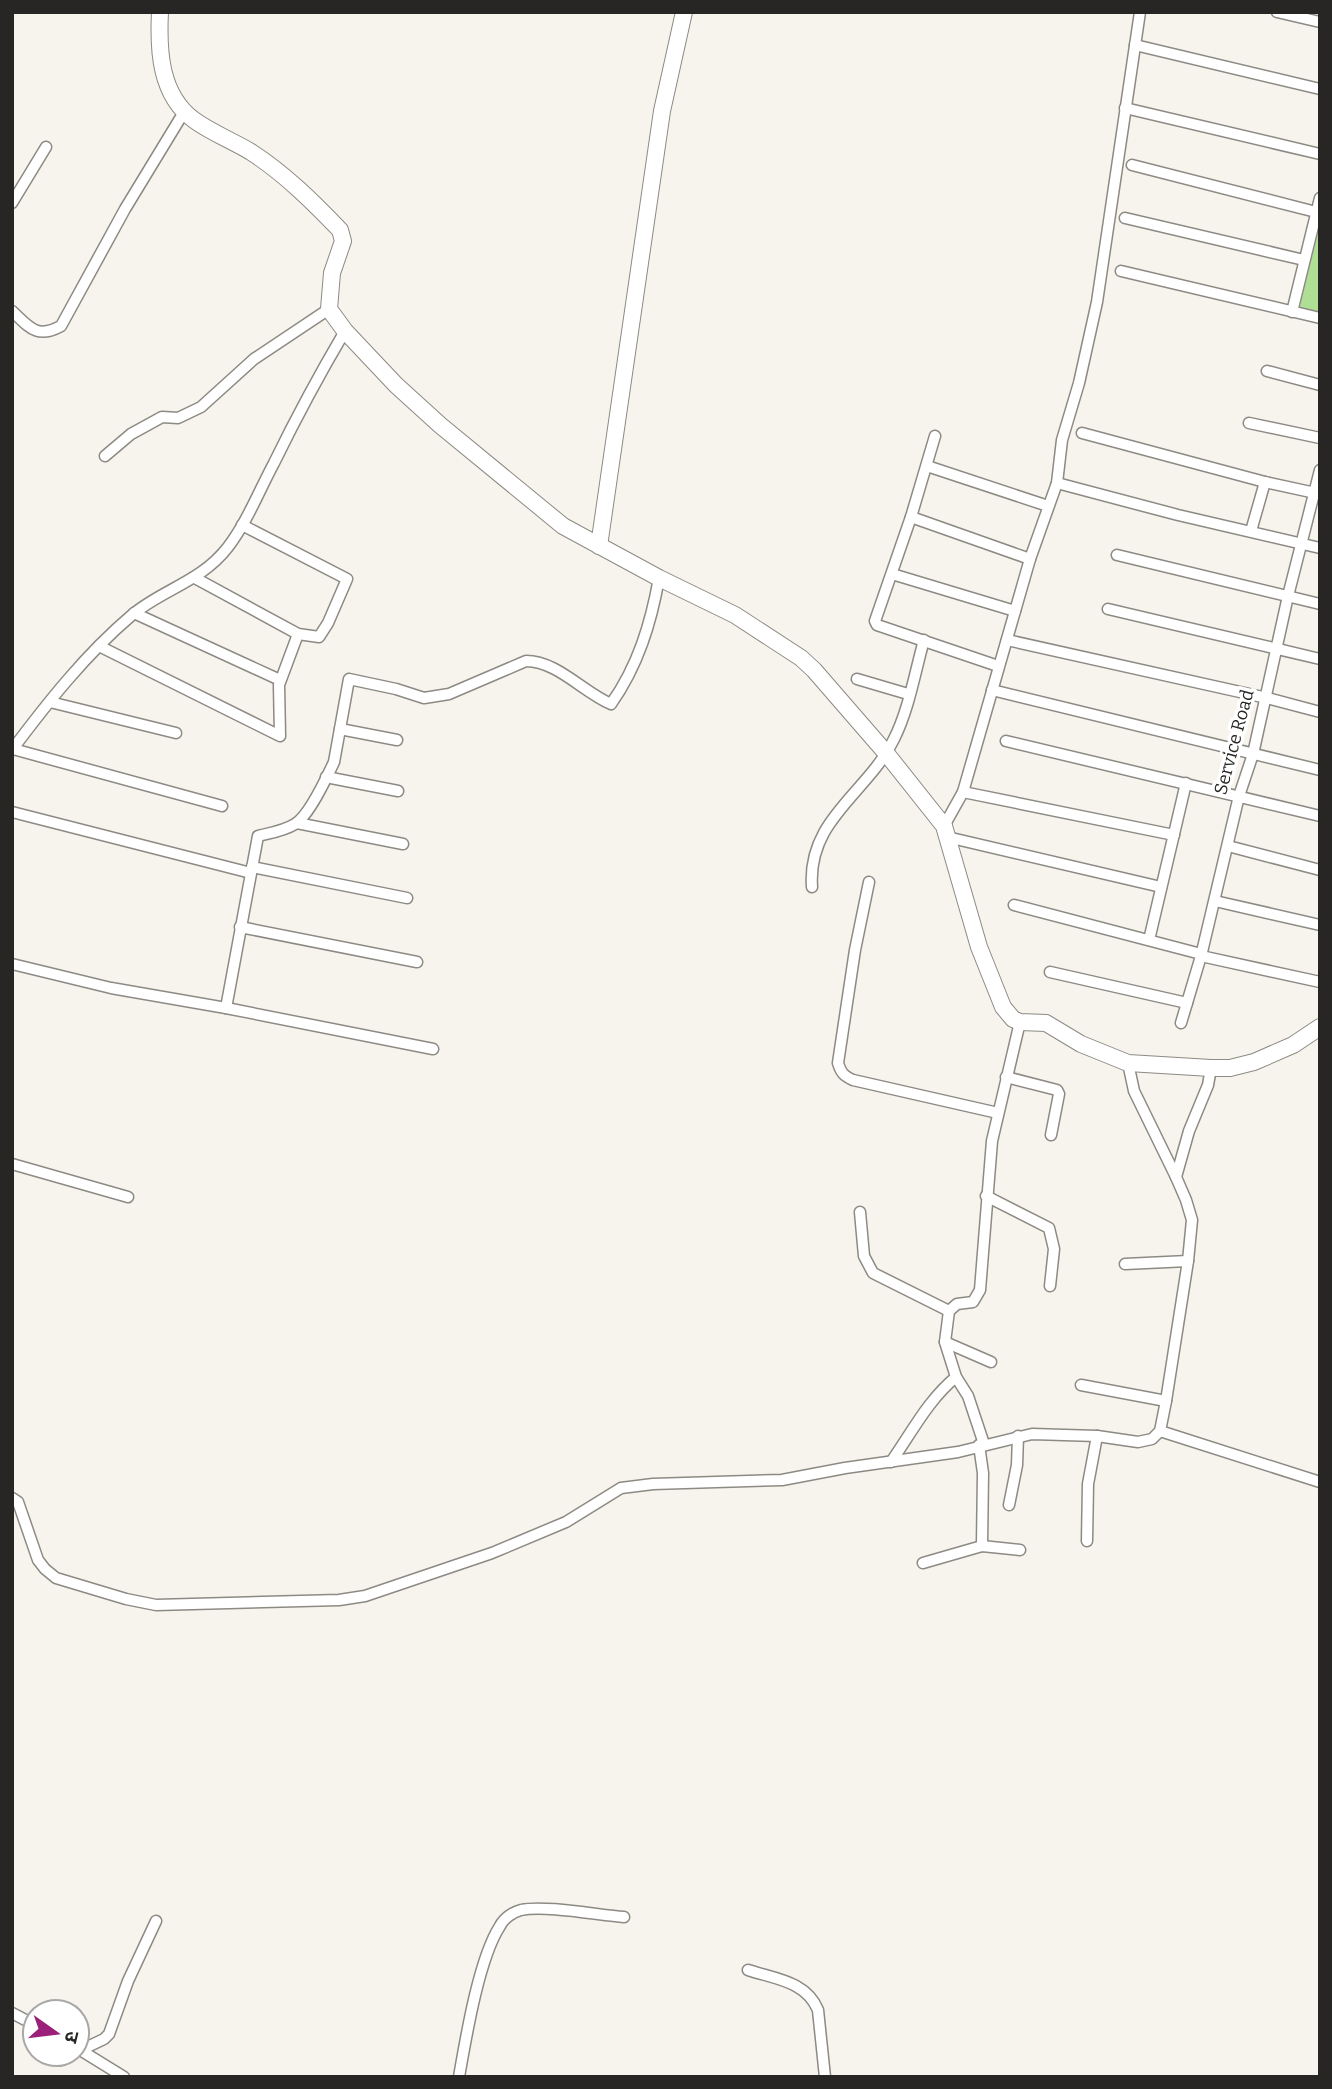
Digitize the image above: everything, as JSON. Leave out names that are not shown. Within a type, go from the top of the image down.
[{"type":"street","points":[[160,12],[160,57],[166,82],[184,112],[196,122],[251,152],[288,179],[340,230],[344,241],[332,273],[329,309],[345,331],[396,385],[440,425],[563,526],[735,615],[800,658],[814,670],[887,753],[945,832],[979,947],[1007,1014],[1020,1022],[1046,1023],[1081,1044],[1128,1063],[1211,1068],[1230,1068],[1254,1062],[1293,1045],[1320,1027]]},
{"type":"street","points":[[599,546],[662,111],[684,12]]},
{"type":"street","points":[[945,832],[962,792],[998,666],[1057,483],[1062,440],[1079,383],[1097,302],[1140,12]]},
{"type":"street","points":[[1277,12],[1318,19]]},
{"type":"street","points":[[1135,45],[1320,89]]},
{"type":"street","points":[[1125,108],[1320,154]]},
{"type":"street","points":[[12,312],[33,330],[51,332],[61,326],[125,209],[184,112]]},
{"type":"street","points":[[12,203],[46,147]]},
{"type":"street","points":[[1132,165],[1316,212]]},
{"type":"street","points":[[1292,312],[1320,198]]},
{"type":"street","points":[[1125,218],[1304,260]]},
{"type":"street","points":[[1121,271],[1320,318]]},
{"type":"street","points":[[105,456],[131,434],[162,417],[178,418],[201,407],[254,359],[329,309]]},
{"type":"street","points":[[222,806],[13,750],[60,687],[134,613],[195,578],[227,549],[242,525],[310,391],[345,331]]},
{"type":"street","points":[[1267,372],[1320,385]]},
{"type":"street","points":[[1249,423],[1320,438]]},
{"type":"street","points":[[1082,433],[1265,482],[1317,493]]},
{"type":"street","points":[[935,436],[876,621],[877,625],[998,666]]},
{"type":"street","points":[[927,466],[1048,506]]},
{"type":"street","name":"Service Road","points":[[1181,1023],[1201,955],[1239,796],[1253,754],[1288,596],[1317,493],[1320,470]]},
{"type":"street","points":[[1251,531],[1265,482]]},
{"type":"street","points":[[1057,483],[1320,548]]},
{"type":"street","points":[[911,517],[1031,559]]},
{"type":"street","points":[[195,578],[298,634],[319,637],[347,579],[242,525]]},
{"type":"street","points":[[1117,555],[1320,604]]},
{"type":"street","points":[[892,574],[1015,611]]},
{"type":"street","points":[[226,1007],[258,836],[297,823],[326,777],[334,762],[349,679],[424,698],[449,694],[526,661],[540,661],[611,704],[641,651],[653,612],[659,578]]},
{"type":"street","points":[[1108,609],[1320,659]]},
{"type":"street","points":[[134,613],[280,680]]},
{"type":"street","points":[[99,646],[280,736],[280,680],[298,634]]},
{"type":"street","points":[[811,887],[813,854],[822,832],[887,753],[895,737],[924,640]]},
{"type":"street","points":[[1007,640],[1320,712]]},
{"type":"street","points":[[857,679],[908,694]]},
{"type":"street","points":[[992,690],[1320,770]]},
{"type":"street","points":[[50,702],[176,733]]},
{"type":"street","points":[[340,729],[397,740]]},
{"type":"street","points":[[1006,741],[1320,816]]},
{"type":"street","points":[[326,777],[398,792]]},
{"type":"street","points":[[1149,940],[1186,783]]},
{"type":"street","points":[[962,792],[1174,835]]},
{"type":"street","points":[[12,812],[251,870],[408,898]]},
{"type":"street","points":[[297,823],[404,844]]},
{"type":"street","points":[[945,832],[1161,887]]},
{"type":"street","points":[[1228,846],[1320,870]]},
{"type":"street","points":[[869,882],[855,950],[838,1063],[842,1073],[853,1080],[998,1113]]},
{"type":"street","points":[[1214,901],[1320,925]]},
{"type":"street","points":[[1014,905],[1201,955],[1320,982]]},
{"type":"street","points":[[240,927],[417,962]]},
{"type":"street","points":[[12,964],[111,988],[226,1007],[433,1049]]},
{"type":"street","points":[[1050,972],[1187,1003]]},
{"type":"street","points":[[982,1546],[982,1445],[968,1396],[956,1377],[945,1342],[949,1311],[957,1304],[973,1302],[980,1290],[992,1141],[1020,1022]]},
{"type":"street","points":[[12,1498],[18,1502],[38,1560],[56,1578],[126,1600],[156,1605],[339,1600],[365,1596],[492,1553],[566,1522],[621,1489],[653,1484],[782,1480],[958,1452],[1032,1433],[1097,1436],[1138,1442],[1152,1439],[1160,1431],[1166,1401],[1192,1220],[1177,1177],[1134,1091],[1128,1063]]},
{"type":"street","points":[[1177,1177],[1189,1131],[1208,1085],[1211,1068]]},
{"type":"street","points":[[1006,1077],[1057,1090],[1059,1094],[1051,1135]]},
{"type":"street","points":[[12,1164],[128,1197]]},
{"type":"street","points":[[986,1196],[1049,1228],[1054,1249],[1050,1286]]},
{"type":"street","points":[[859,1212],[864,1256],[873,1273],[949,1311]]},
{"type":"street","points":[[1125,1264],[1188,1261]]},
{"type":"street","points":[[945,1342],[990,1362]]},
{"type":"street","points":[[891,1462],[917,1426],[930,1402],[956,1377]]},
{"type":"street","points":[[1081,1385],[1166,1401]]},
{"type":"street","points":[[1160,1431],[1320,1482]]},
{"type":"street","points":[[1009,1505],[1017,1465],[1018,1436]]},
{"type":"street","points":[[1087,1541],[1088,1484],[1097,1436]]},
{"type":"street","points":[[923,1563],[982,1546],[1020,1550]]},
{"type":"street","points":[[459,2077],[483,1971],[499,1926],[505,1920],[522,1910],[624,1917]]},
{"type":"street","points":[[91,2044],[109,2034],[128,1981],[156,1921]]},
{"type":"street","points":[[748,1970],[798,1985],[815,2002],[825,2077]]},
{"type":"street","points":[[91,2056],[124,2077]]},
{"type":"green space","points":[[1320,224],[1320,315],[1299,310]]}]
